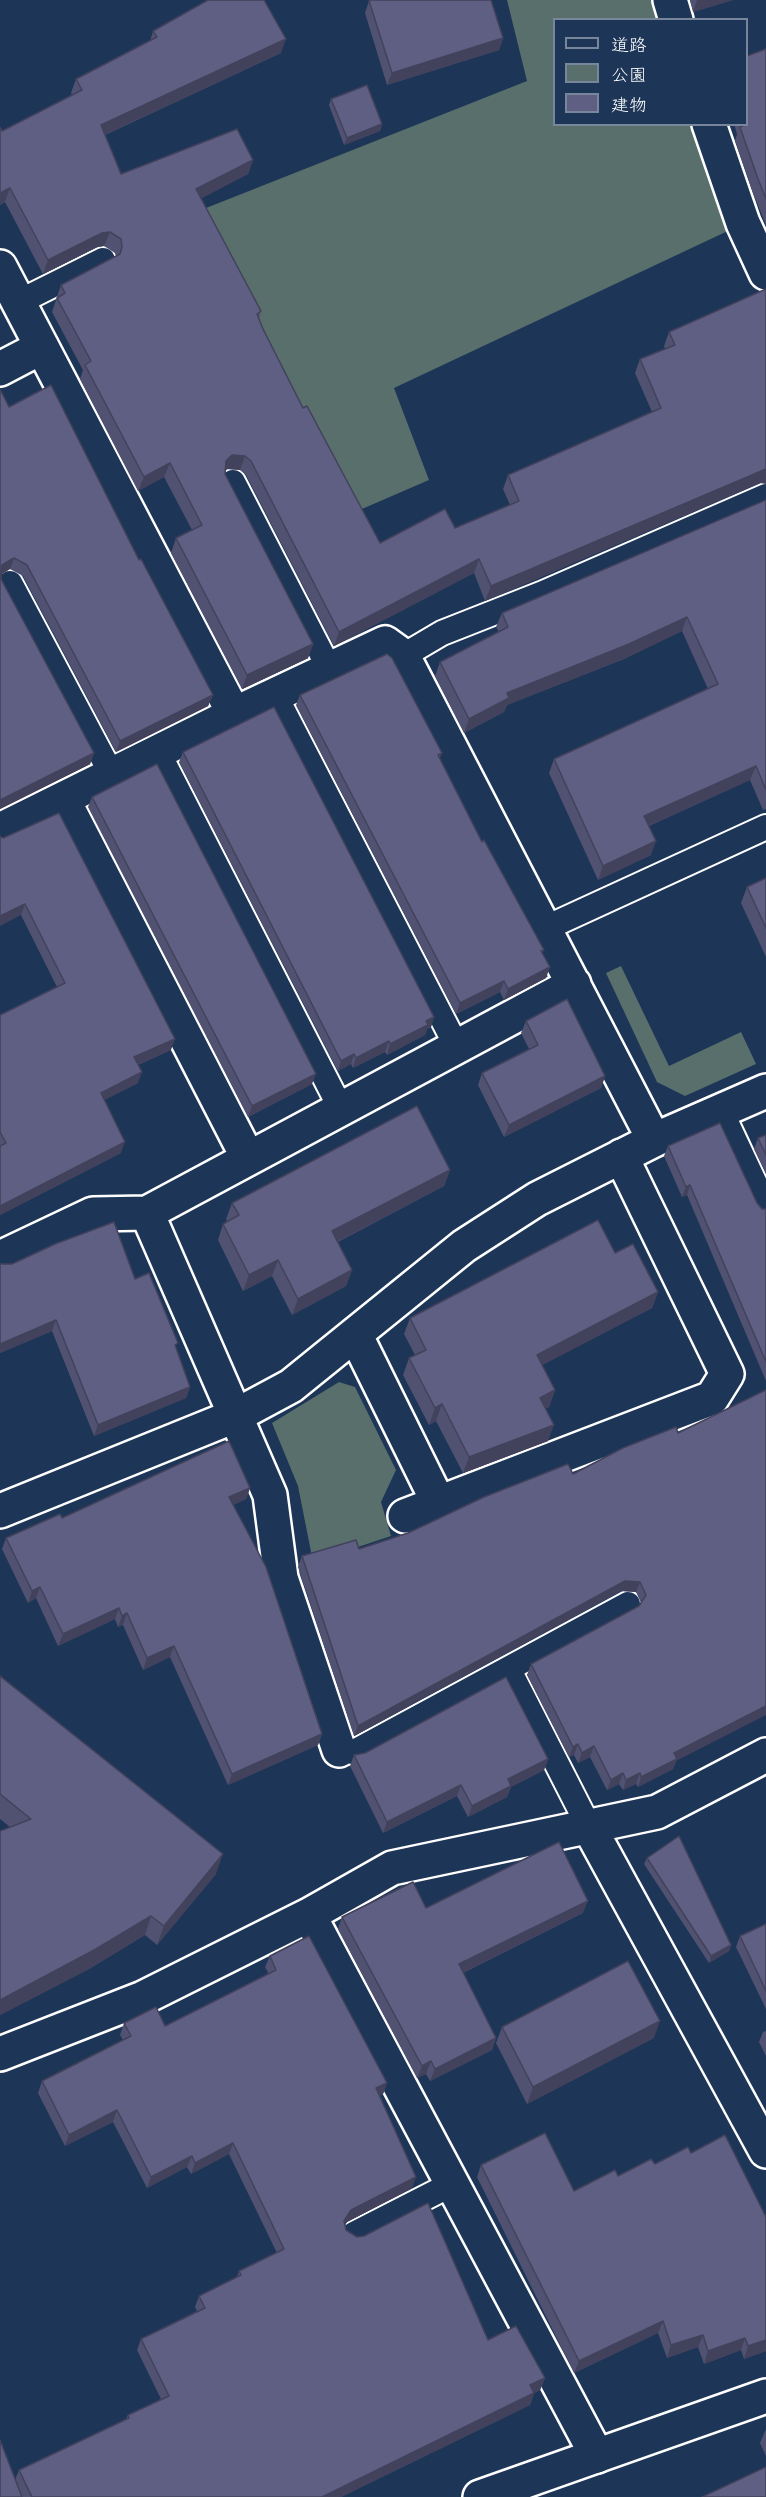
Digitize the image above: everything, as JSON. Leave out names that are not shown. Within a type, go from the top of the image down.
[{"type":"street","points":[[669,0],[675,18]]},
{"type":"street","points":[[710,126],[743,223],[766,273]]},
{"type":"street","points":[[0,267],[234,714]]},
{"type":"street","points":[[0,369],[42,347]]},
{"type":"street","points":[[0,830],[234,714],[385,643],[404,656],[654,1140]]},
{"type":"street","points":[[63,799],[248,1158]]},
{"type":"street","points":[[0,1258],[93,1214],[147,1213],[574,984]]},
{"type":"street","points":[[0,1511],[237,1415],[291,1386],[356,1336],[464,1246],[537,1199],[654,1140],[766,1091]]},
{"type":"street","points":[[405,1516],[712,1398],[727,1374],[621,1156]]},
{"type":"street","points":[[147,1213],[270,1495],[281,1578],[339,1750]]},
{"type":"street","points":[[356,1336],[439,1503]]},
{"type":"street","points":[[0,2054],[143,1998],[309,1915],[392,1868],[657,1812],[766,1755]]},
{"type":"street","points":[[588,1825],[766,2151]]},
{"type":"street","points":[[309,1915],[597,2456]]},
{"type":"street","points":[[480,2497],[766,2396]]},
{"type":"lane","points":[[19,302],[103,260]]},
{"type":"lane","points":[[233,482],[330,670]]},
{"type":"lane","points":[[404,656],[442,633],[541,594],[766,496]]},
{"type":"lane","points":[[10,583],[112,775]]},
{"type":"lane","points":[[275,695],[457,1047]]},
{"type":"lane","points":[[158,752],[340,1109]]},
{"type":"lane","points":[[546,928],[766,827]]},
{"type":"lane","points":[[721,1110],[766,1208]]},
{"type":"lane","points":[[339,1750],[354,1752],[628,1604]]},
{"type":"lane","points":[[509,1670],[588,1825]]},
{"type":"lane","points":[[354,2234],[452,2184]]},
{"type":"green space","points":[[507,0],[656,0],[662,18],[553,18],[553,126],[697,126],[732,229],[394,388],[429,480],[355,512],[201,210],[527,81]]},
{"type":"green space","points":[[621,966],[669,1066],[741,1032],[756,1064],[685,1096],[657,1082],[606,973]]},
{"type":"green space","points":[[339,1382],[355,1387],[396,1470],[381,1502],[391,1536],[313,1562],[298,1486],[272,1423]]},
{"type":"building","points":[[208,0],[264,0],[286,39],[101,125],[121,174],[237,129],[253,160],[196,189],[261,311],[257,314],[263,329],[303,408],[307,406],[380,543],[445,509],[455,528],[519,501],[508,475],[661,408],[640,359],[675,345],[669,332],[766,289],[766,469],[491,586],[479,559],[339,632],[251,461],[245,456],[232,455],[226,461],[225,474],[313,644],[247,675],[176,538],[202,525],[170,463],[144,477],[85,365],[91,361],[57,298],[65,293],[61,285],[120,254],[121,239],[110,232],[102,233],[48,260],[10,188],[0,193],[0,127],[2,131],[82,90],[76,79],[157,37],[153,31]]},
{"type":"building","points":[[491,0],[503,38],[392,73],[369,1]]},
{"type":"building","points":[[766,49],[766,199],[740,127],[748,126],[748,56]]},
{"type":"building","points":[[367,85],[382,124],[347,138],[331,99]]},
{"type":"building","points":[[51,385],[139,560],[141,559],[213,695],[120,741],[27,565],[14,558],[2,565],[1,579],[94,753],[0,800],[0,389],[9,407]]},
{"type":"building","points":[[766,500],[766,790],[756,766],[644,816],[656,841],[603,866],[554,759],[718,684],[687,617],[629,644],[507,693],[509,698],[469,719],[440,662],[508,627],[502,613]]},
{"type":"building","points":[[387,654],[392,658],[442,753],[438,755],[482,842],[484,840],[544,950],[541,951],[550,967],[508,989],[504,981],[460,1003],[300,695]]},
{"type":"building","points":[[274,707],[434,1017],[426,1021],[428,1025],[356,1058],[354,1054],[341,1061],[183,752]]},
{"type":"building","points":[[157,764],[316,1074],[252,1106],[92,797]]},
{"type":"building","points":[[59,813],[175,1039],[134,1057],[142,1072],[101,1093],[125,1142],[0,1206],[0,1146],[6,1143],[0,1132],[0,1015],[65,983],[25,904],[0,916],[0,836],[3,838]]},
{"type":"building","points":[[766,878],[766,928],[747,887]]},
{"type":"building","points":[[567,999],[605,1076],[509,1125],[482,1073],[538,1045],[526,1021]]},
{"type":"building","points":[[417,1106],[450,1170],[332,1231],[352,1270],[298,1299],[278,1260],[249,1275],[223,1224],[239,1215],[232,1203]]},
{"type":"building","points":[[720,1123],[757,1203],[762,1209],[766,1209],[766,1362],[690,1185],[686,1187],[668,1146]]},
{"type":"building","points":[[766,1135],[766,1155],[758,1138]]},
{"type":"building","points":[[598,1220],[615,1253],[633,1244],[658,1292],[537,1355],[555,1390],[540,1398],[554,1425],[469,1457],[442,1404],[435,1408],[409,1358],[426,1350],[410,1318]]},
{"type":"building","points":[[114,1222],[135,1279],[149,1273],[178,1343],[175,1345],[190,1387],[98,1425],[56,1320],[0,1344],[0,1264],[12,1264],[55,1244]]},
{"type":"building","points":[[766,1390],[766,1706],[674,1753],[677,1759],[641,1777],[640,1773],[626,1780],[623,1773],[611,1780],[594,1746],[582,1753],[578,1744],[573,1747],[531,1664],[639,1606],[646,1595],[640,1582],[625,1581],[358,1726],[302,1556],[356,1540],[359,1549],[408,1533],[484,1497],[568,1464],[573,1474],[623,1448],[676,1427],[678,1433]]},
{"type":"building","points":[[229,1441],[250,1488],[229,1497],[266,1567],[322,1734],[232,1774],[174,1646],[147,1658],[127,1613],[122,1616],[119,1608],[63,1634],[40,1587],[32,1591],[6,1538],[60,1514],[62,1518]]},
{"type":"building","points":[[0,1676],[223,1854],[164,1926],[151,1916],[96,1949],[0,2000],[0,1831],[31,1819],[0,1794]]},
{"type":"building","points":[[506,1677],[548,1759],[508,1779],[511,1786],[472,1806],[461,1785],[387,1822],[354,1755],[365,1753]]},
{"type":"building","points":[[679,1836],[731,1945],[711,1956],[647,1858]]},
{"type":"building","points":[[559,1842],[588,1901],[459,1964],[496,2038],[435,2069],[431,2061],[422,2066],[342,1917],[413,1882],[426,1908]]},
{"type":"building","points":[[766,1924],[766,1991],[740,1936]]},
{"type":"building","points":[[309,1936],[387,2083],[376,2088],[416,2177],[351,2210],[344,2221],[346,2230],[357,2237],[364,2236],[428,2203],[488,2340],[516,2326],[545,2378],[530,2385],[534,2393],[322,2497],[32,2497],[19,2470],[129,2418],[128,2415],[169,2396],[141,2339],[205,2308],[199,2296],[241,2275],[239,2271],[284,2249],[233,2143],[195,2163],[192,2156],[151,2177],[117,2110],[69,2135],[42,2081],[131,2036],[124,2023],[156,2007],[165,2026],[276,1970],[270,1956]]},
{"type":"building","points":[[628,1961],[660,2021],[533,2087],[502,2027]]},
{"type":"building","points":[[545,2133],[574,2191],[615,2170],[618,2176],[651,2159],[655,2164],[688,2147],[691,2153],[725,2135],[766,2217],[766,2340],[748,2346],[745,2338],[708,2351],[703,2335],[671,2345],[663,2321],[579,2361],[481,2165]]},
{"type":"building","points":[[0,2440],[22,2497],[0,2497]]},
{"type":"building","points":[[766,2467],[766,2497],[702,2497]]}]
